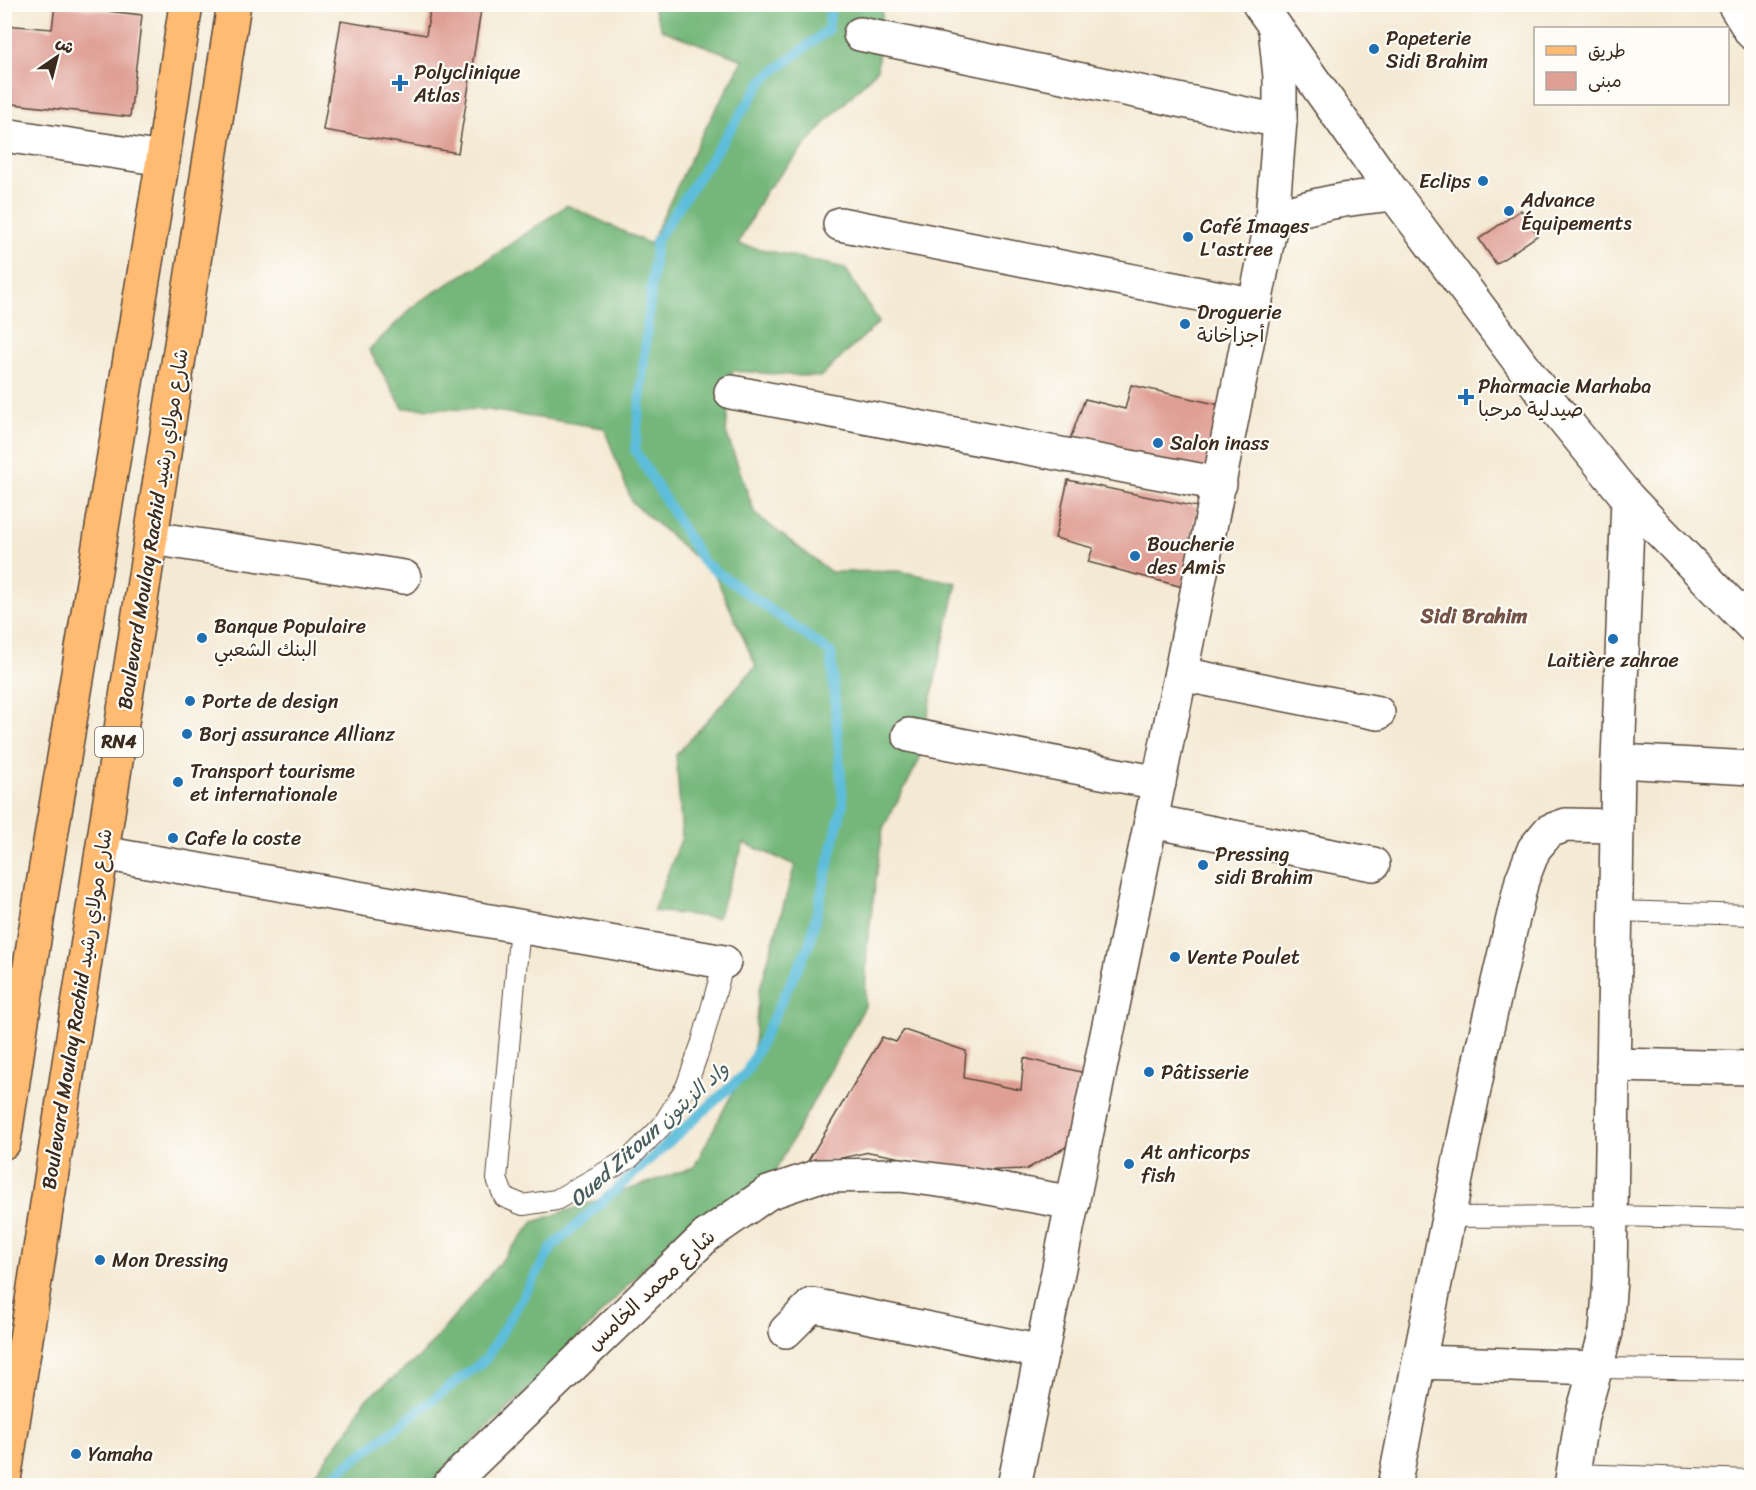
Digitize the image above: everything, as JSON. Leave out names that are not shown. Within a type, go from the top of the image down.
[{"type":"main road","name":"RN4","points":[[4,1142],[16,983],[35,933],[163,159],[186,4]]},
{"type":"main road","name":"Boulevard Moulay Rachid شارع مولاي رشيد","points":[[4,1480],[234,4]]},
{"type":"street","points":[[1734,4],[1752,33]]},
{"type":"street","points":[[1014,1485],[1220,484],[1272,219],[1280,121],[1280,77],[1267,16]]},
{"type":"street","points":[[1267,16],[1394,194],[1546,397],[1628,498],[1752,626]]},
{"type":"street","points":[[860,34],[1280,121]]},
{"type":"street","points":[[4,135],[163,159]]},
{"type":"street","points":[[1272,219],[1306,207],[1349,198],[1394,194]]},
{"type":"street","points":[[840,224],[1256,305]]},
{"type":"street","points":[[731,392],[1220,484]]},
{"type":"street","points":[[1572,1480],[1582,1416],[1606,1332],[1610,1279],[1618,761],[1628,498]]},
{"type":"street","points":[[152,537],[404,577]]},
{"type":"street","points":[[1181,674],[1377,714]]},
{"type":"street","points":[[909,735],[1159,783]]},
{"type":"street","points":[[1618,761],[1752,768]]},
{"type":"street","points":[[1151,821],[1373,864]]},
{"type":"street","points":[[1394,1485],[1482,1050],[1522,880],[1534,849],[1550,831],[1566,825],[1617,826]]},
{"type":"street","points":[[102,853],[724,962]]},
{"type":"street","points":[[1613,1065],[1752,1068]]},
{"type":"street","name":"شارع محمد الخامس","points":[[448,1485],[706,1236],[768,1193],[818,1176],[900,1176],[967,1184],[1073,1203]]},
{"type":"street","points":[[786,1331],[812,1305],[1042,1352]]},
{"type":"street","points":[[1419,1362],[1597,1368]]},
{"type":"lane","points":[[1615,911],[1752,915]]},
{"type":"lane","points":[[520,926],[497,1179],[504,1197],[523,1205],[556,1200],[630,1158],[661,1127],[686,1087],[702,1042],[724,962]]},
{"type":"lane","points":[[1448,1217],[1611,1216],[1752,1219]]},
{"type":"lane","points":[[1597,1368],[1752,1370]]},
{"type":"lane","points":[[1572,1480],[1752,1480]]},
{"type":"green space","points":[[652,5],[883,5],[877,70],[826,122],[765,192],[738,244],[845,268],[879,322],[820,377],[732,371],[726,432],[755,514],[831,572],[899,571],[957,583],[919,761],[883,828],[867,945],[865,1006],[776,1170],[662,1249],[543,1375],[430,1485],[306,1486],[351,1425],[364,1401],[422,1355],[534,1222],[694,1167],[753,1053],[759,992],[795,865],[744,843],[717,918],[653,911],[682,837],[676,755],[756,666],[715,575],[632,502],[604,428],[488,410],[403,408],[369,350],[417,303],[489,259],[567,205],[650,244],[700,138],[743,60],[662,30]]},
{"type":"building","name":"Polyclinique Atlas","points":[[431,4],[482,4],[458,153],[323,130],[341,21],[426,35]]},
{"type":"building","points":[[55,5],[142,15],[130,117],[4,103],[4,25],[52,29]]},
{"type":"building","points":[[1521,210],[1538,235],[1496,264],[1479,239]]},
{"type":"building","points":[[1131,385],[1229,407],[1217,475],[1069,442],[1085,399],[1125,409]]},
{"type":"building","points":[[1068,480],[1197,507],[1183,587],[1088,562],[1093,548],[1055,538]]},
{"type":"building","points":[[904,1030],[966,1051],[964,1078],[1021,1090],[1024,1058],[1089,1074],[1066,1147],[1027,1169],[973,1171],[869,1152],[805,1166],[882,1037],[896,1042]]},
{"type":"waterway","name":"Oued Zitoun واد الزيتون","points":[[320,1486],[486,1359],[553,1246],[746,1073],[809,945],[843,803],[831,653],[703,562],[635,450],[656,241],[764,79],[828,30],[831,4]]},
{"type":"place","name":"Papeterie Sidi Brahim","points":[[1374,49]]},
{"type":"place","name":"Polyclinique Atlas","points":[[400,83]]},
{"type":"place","name":"Eclips","points":[[1483,181]]},
{"type":"place","name":"Advance Équipements","points":[[1509,211]]},
{"type":"place","name":"Café Images L'astree","points":[[1188,237]]},
{"type":"place","name":"Droguerie أجزاخانة","points":[[1185,324]]},
{"type":"place","name":"Pharmacie Marhaba صيدلية مرحبا","points":[[1466,397]]},
{"type":"place","name":"Salon inass","points":[[1158,443]]},
{"type":"place","name":"Boucherie des Amis","points":[[1135,556]]},
{"type":"place","name":"Banque Populaire البنك الشعبي","points":[[202,638]]},
{"type":"place","name":"Laitière zahrae","points":[[1613,639]]},
{"type":"place","name":"Porte de design","points":[[190,701]]},
{"type":"place","name":"Borj assurance Allianz","points":[[187,734]]},
{"type":"place","name":"Transport tourisme et internationale","points":[[178,782]]},
{"type":"place","name":"Cafe la coste","points":[[173,838]]},
{"type":"place","name":"Pressing sidi Brahim","points":[[1203,865]]},
{"type":"place","name":"Vente Poulet","points":[[1175,957]]},
{"type":"place","name":"Pâtisserie","points":[[1149,1072]]},
{"type":"place","name":"At anticorps fish","points":[[1129,1164]]},
{"type":"place","name":"Mon Dressing","points":[[100,1260]]},
{"type":"place","name":"Yamaha","points":[[76,1454]]},
{"type":"district","name":"Sidi Brahim","points":[[1474,616]]}]
